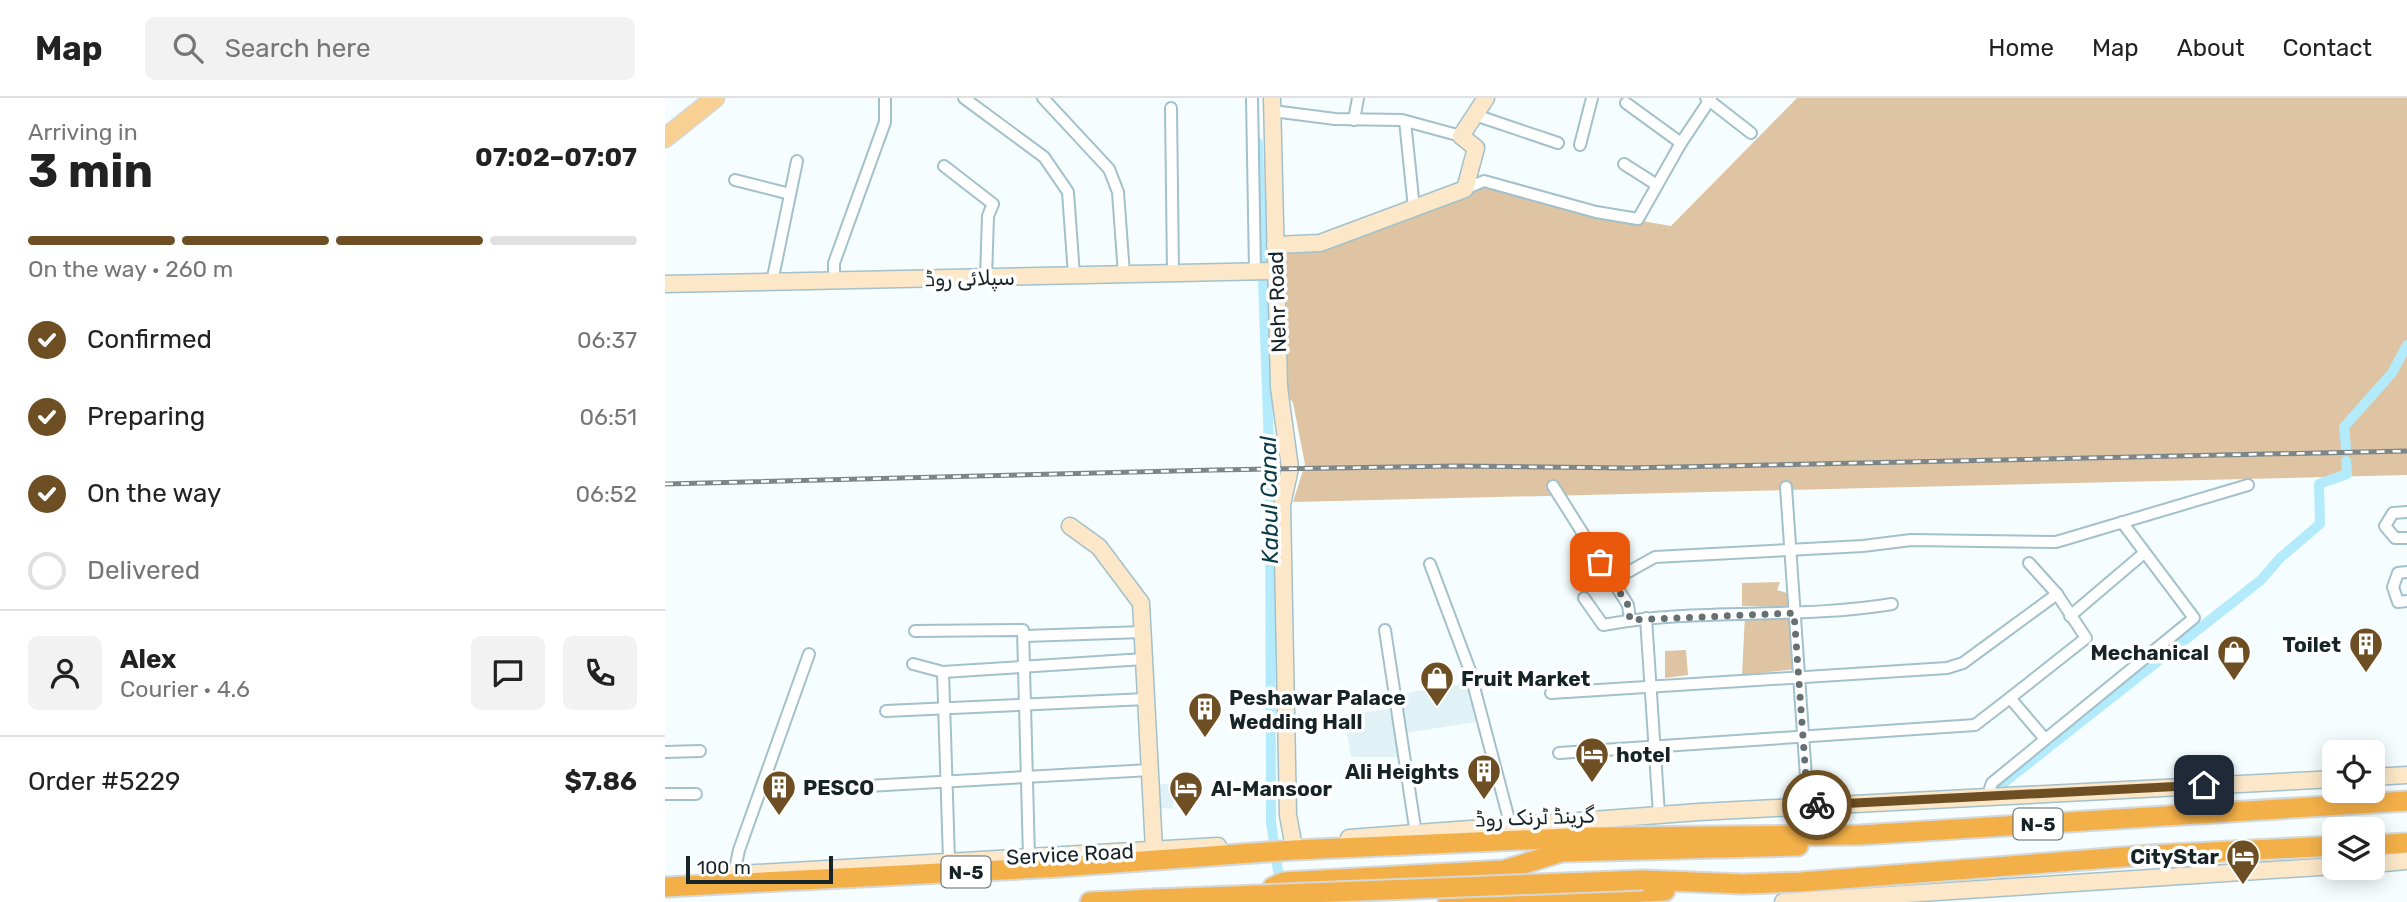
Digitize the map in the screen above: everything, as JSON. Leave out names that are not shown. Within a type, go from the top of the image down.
[{"type":"highway","name":"گرینڈ ٹرنک روڈ","points":[[665,887],[1266,849],[1290,845],[1625,826],[1860,835],[2407,801]]},
{"type":"highway","points":[[1272,902],[1273,887],[1284,882],[1504,870],[1562,852],[1762,848],[1860,835]]},
{"type":"highway","points":[[2385,844],[2407,843]]},
{"type":"highway","name":"N-5","points":[[1090,902],[1643,880],[1743,884],[1802,891],[2149,855],[2322,847]]},
{"type":"highway","points":[[1448,902],[1639,893],[1743,884]]},
{"type":"main road","points":[[665,122],[695,98]]},
{"type":"main road","points":[[665,138],[715,98]]},
{"type":"street","points":[[834,281],[834,263],[885,121],[885,98]]},
{"type":"street","points":[[964,98],[1044,157],[1068,192],[1074,275]]},
{"type":"street","points":[[1043,98],[1109,169],[1118,192],[1123,274]]},
{"type":"street","points":[[1252,98],[1255,271]]},
{"type":"street","points":[[1354,120],[1359,98]]},
{"type":"street","points":[[1461,136],[1486,98]]},
{"type":"street","points":[[1580,145],[1592,98]]},
{"type":"street","points":[[1275,245],[1319,243],[1484,181],[1630,219],[1642,216],[1681,143],[1709,99],[1751,133]]},
{"type":"street","points":[[1626,103],[1681,143]]},
{"type":"street","points":[[1272,105],[1354,120],[1405,121],[1461,136],[1476,148],[1465,189]]},
{"type":"street","name":"Nehr Road","points":[[1272,105],[1279,387],[1290,468],[1282,505],[1290,845]]},
{"type":"street","points":[[1171,108],[1173,273]]},
{"type":"street","points":[[1475,116],[1558,143]]},
{"type":"street","points":[[1405,121],[1414,208]]},
{"type":"street","points":[[772,282],[797,161]]},
{"type":"street","points":[[1624,163],[1657,185]]},
{"type":"street","points":[[944,166],[993,204],[988,216],[986,277]]},
{"type":"street","points":[[735,180],[790,194]]},
{"type":"street","name":"سپلائی روڈ","points":[[665,284],[1275,271]]},
{"type":"street","points":[[1612,581],[1655,557],[1863,546],[1910,540],[2056,542],[2248,485]]},
{"type":"street","points":[[1553,486],[1628,605],[1630,620]]},
{"type":"street","points":[[1786,487],[1797,678],[1805,735],[1808,806]]},
{"type":"street","points":[[2407,512],[2393,513],[2385,526],[2395,538],[2407,538]]},
{"type":"street","points":[[1987,797],[1992,783],[2192,622],[2193,614],[2143,554],[2122,522]]},
{"type":"street","points":[[1070,526],[1099,547],[1141,603],[1154,849]]},
{"type":"street","points":[[2070,616],[2143,554]]},
{"type":"street","points":[[1559,753],[1975,725],[2084,642],[2085,633],[2070,616],[2057,594],[2029,563]]},
{"type":"street","points":[[1430,564],[1469,668],[1511,827]]},
{"type":"street","points":[[2407,572],[2398,573],[2393,587],[2398,602],[2407,601]]},
{"type":"street","points":[[1551,693],[1947,668],[1963,663],[2057,594]]},
{"type":"street","points":[[1584,598],[1603,625],[1646,618],[1794,613],[1892,604]]},
{"type":"street","points":[[1646,618],[1657,746],[1659,814]]},
{"type":"street","points":[[1385,629],[1416,834]]},
{"type":"street","points":[[915,631],[1023,630],[1029,857]]},
{"type":"street","points":[[1025,636],[1143,632]]},
{"type":"street","points":[[734,874],[739,850],[809,654]]},
{"type":"street","points":[[913,664],[943,672],[1144,660]]},
{"type":"street","points":[[943,672],[949,860]]},
{"type":"street","points":[[2010,698],[2045,739]]},
{"type":"street","points":[[886,711],[1146,699]]},
{"type":"street","points":[[665,752],[700,751]]},
{"type":"street","points":[[850,788],[1150,770]]},
{"type":"street","points":[[2385,776],[2407,775]]},
{"type":"street","points":[[1290,845],[1511,827],[1625,826],[1659,814],[2322,780]]},
{"type":"street","points":[[665,794],[696,794]]},
{"type":"street","name":"Service Road","points":[[665,878],[1154,849],[1266,849]]},
{"type":"street","points":[[2149,855],[2152,879]]},
{"type":"street","points":[[2385,863],[2407,862]]},
{"type":"street","points":[[1783,902],[1802,891],[2152,879],[2322,867]]},
{"type":"shaded area","points":[[1797,98],[2407,98],[2407,475],[1293,502],[1305,464],[1293,403],[1286,393],[1275,245],[1320,243],[1484,181],[1630,219],[1671,226]]},
{"type":"shaded area","points":[[1780,582],[1777,590],[1787,593],[1787,607],[1742,606],[1742,583]]},
{"type":"shaded area","points":[[1789,613],[1797,669],[1742,675],[1745,615]]},
{"type":"shaded area","points":[[1686,650],[1688,675],[1665,678],[1665,651]]},
{"type":"shaded area","name":"Fruit Market","points":[[1467,683],[1476,722],[1406,733],[1400,694]]},
{"type":"shaded area","points":[[1395,708],[1401,757],[1351,757],[1344,715]]},
{"type":"shaded area","points":[[1157,784],[1174,784],[1173,809],[1158,808]]},
{"type":"waterway","name":"Kabul Canal","points":[[1258,143],[1270,473],[1271,822],[1280,885]]},
{"type":"waterway","points":[[2346,448],[2344,427],[2392,373],[2407,345]]},
{"type":"waterway","points":[[1997,788],[2261,580],[2280,558],[2320,524],[2319,484],[2347,474],[2346,461]]},
{"type":"railway","points":[[665,484],[1214,470],[1456,466],[1628,468],[2407,451]]},
{"type":"way so far","points":[[1600,562],[1628,605],[1630,620],[1794,613],[1797,678],[1805,735],[1808,806],[1817,805]]},
{"type":"place","name":"Toilet","points":[[2366,674]]},
{"type":"place","name":"Mechanical","points":[[2234,682]]},
{"type":"place","name":"Fruit Market","points":[[1437,708]]},
{"type":"place","name":"Peshawar Palace Wedding Hall","points":[[1205,739]]},
{"type":"place","name":"hotel","points":[[1592,784]]},
{"type":"place","name":"Ali Heights","points":[[1484,801]]},
{"type":"place","name":"PESCO","points":[[779,817]]},
{"type":"place","name":"Al-Mansoor","points":[[1186,818]]},
{"type":"place","name":"CityStar","points":[[2243,886]]},
{"type":"route","points":[[1817,805],[2204,785]]}]
